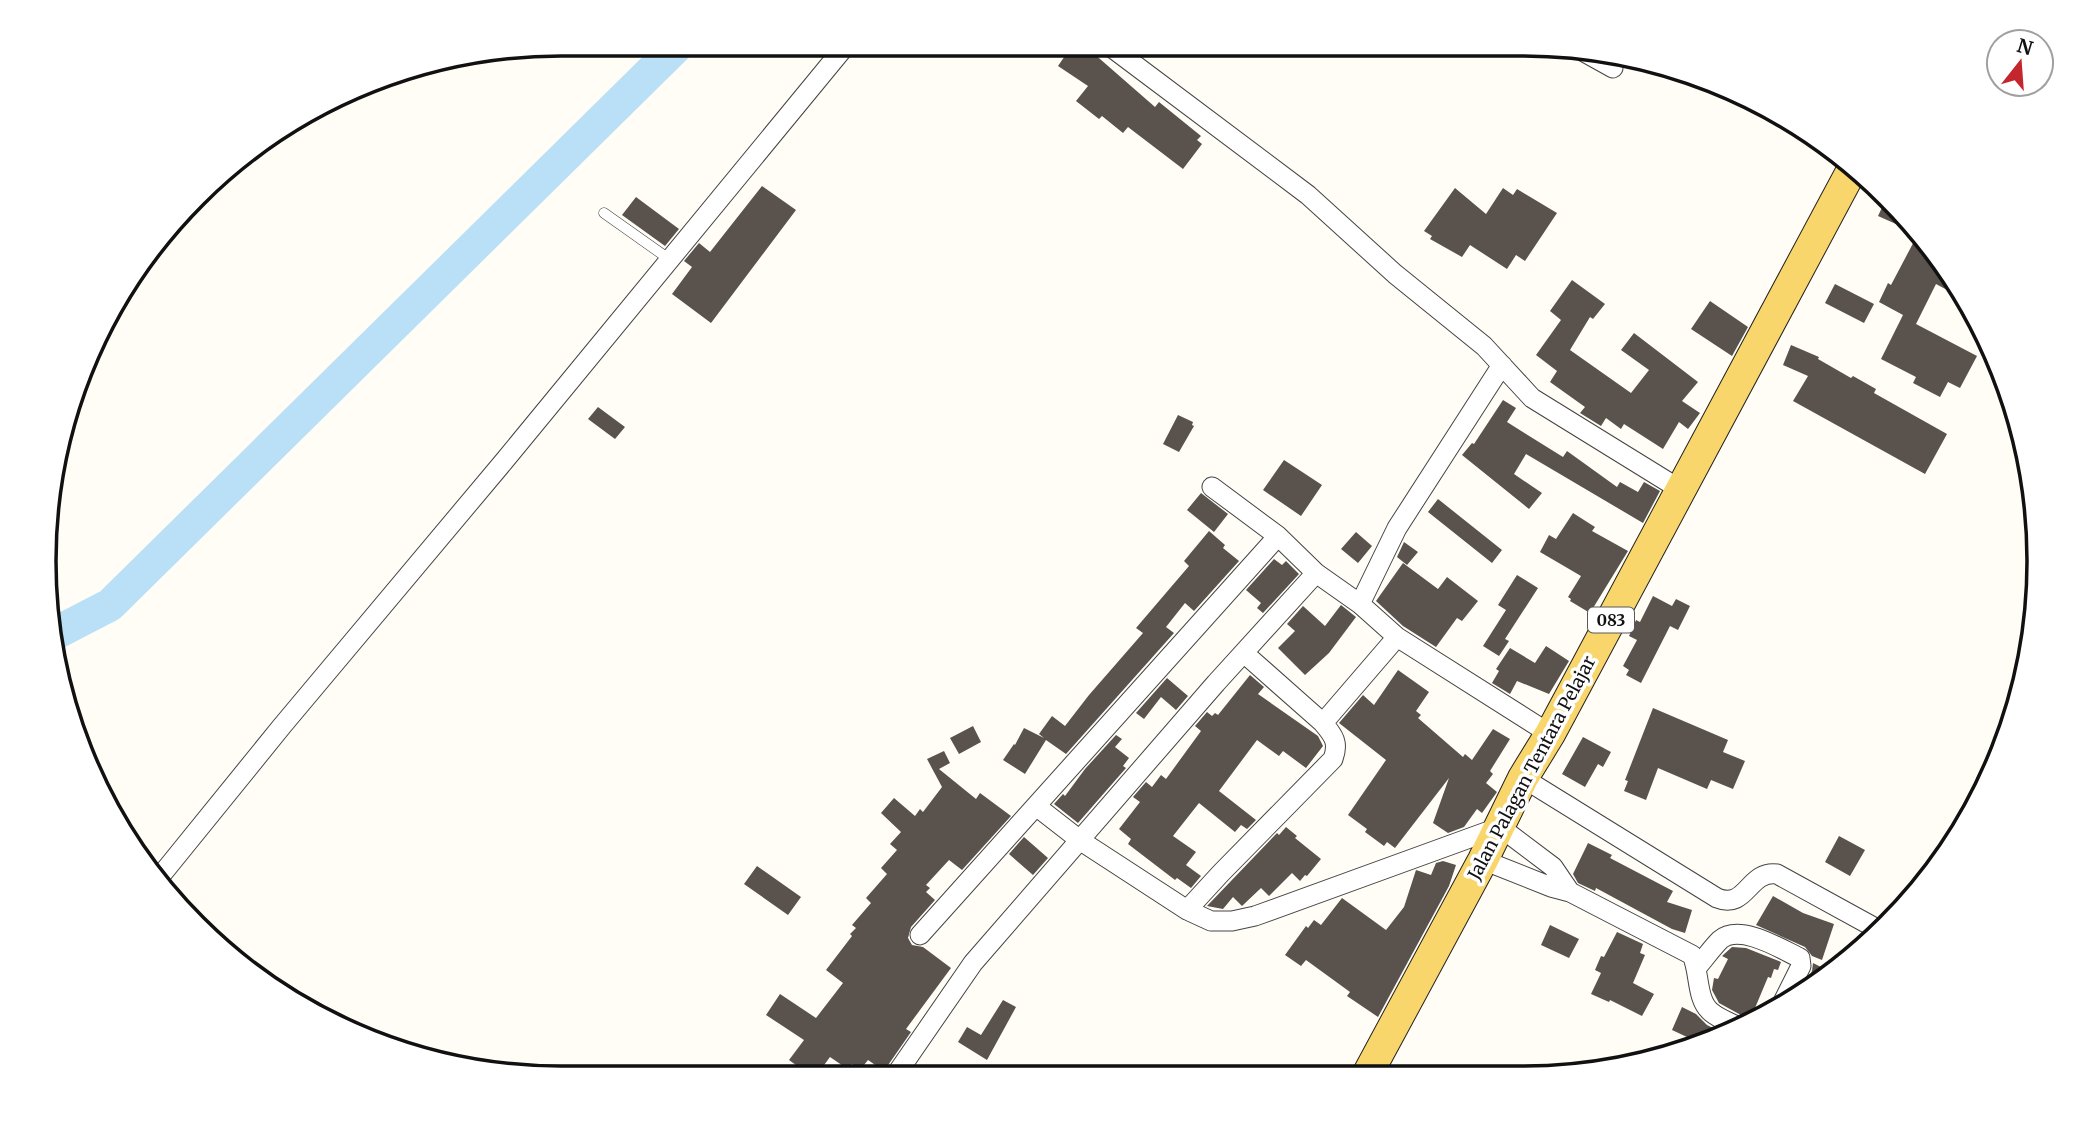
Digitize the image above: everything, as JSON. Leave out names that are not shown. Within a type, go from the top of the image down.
[{"type":"main road","name":"Jalan Palagan Tentara Pelajar","points":[[1371,1066],[1483,860],[1523,778],[1550,734],[1849,176]]},
{"type":"street","points":[[164,873],[282,726],[837,56]]},
{"type":"street","points":[[1128,56],[1308,195],[1395,274],[1484,346],[1532,398],[1681,490]]},
{"type":"street","points":[[1604,63],[1613,68]]},
{"type":"street","points":[[1360,604],[1397,528],[1502,365]]},
{"type":"street","points":[[1212,487],[1278,536],[1316,573],[1360,604],[1397,637],[1550,734]]},
{"type":"street","points":[[920,935],[1278,536]]},
{"type":"street","points":[[902,1066],[973,963],[1216,683],[1316,573]]},
{"type":"street","points":[[1323,723],[1397,637]]},
{"type":"street","points":[[1187,910],[1333,759],[1337,747],[1334,735],[1323,723],[1245,654]]},
{"type":"street","points":[[1523,778],[1717,898],[1727,902],[1736,900],[1766,872],[1777,874],[1871,926]]},
{"type":"street","points":[[1036,806],[1081,841],[1187,910],[1211,921],[1232,921],[1255,916],[1500,827],[1553,867],[1570,892]]},
{"type":"street","points":[[1483,860],[1570,892],[1692,955],[1698,966],[1702,999],[1709,1011],[1729,1022]]},
{"type":"street","points":[[1698,966],[1722,939],[1740,935],[1759,938],[1800,958],[1801,966],[1790,989]]},
{"type":"lane","points":[[604,213],[668,259]]},
{"type":"building","points":[[1065,56],[1097,56],[1155,107],[1159,102],[1201,136],[1197,140],[1202,144],[1183,169],[1128,127],[1123,133],[1102,116],[1099,119],[1076,101],[1088,86],[1058,66]]},
{"type":"building","points":[[762,186],[796,210],[711,323],[672,294],[692,267],[684,261],[699,243],[710,252]]},
{"type":"building","points":[[1455,188],[1486,214],[1503,188],[1513,195],[1517,189],[1557,213],[1525,261],[1516,255],[1507,269],[1470,245],[1462,257],[1430,239],[1432,236],[1424,231]]},
{"type":"building","points":[[636,197],[679,229],[665,246],[622,215]]},
{"type":"building","points":[[1882,207],[1897,222],[1896,224],[1878,216]]},
{"type":"building","points":[[1914,242],[1948,290],[1936,284],[1916,324],[1977,356],[1960,388],[1948,382],[1940,397],[1913,383],[1916,377],[1881,359],[1903,315],[1879,302],[1888,283],[1891,285]]},
{"type":"building","points":[[1572,280],[1605,304],[1593,319],[1590,317],[1570,350],[1631,393],[1649,370],[1621,350],[1634,333],[1698,382],[1682,401],[1700,413],[1688,429],[1679,422],[1663,449],[1624,424],[1621,429],[1606,418],[1601,426],[1580,413],[1585,407],[1550,382],[1557,371],[1536,355],[1561,320],[1550,311]]},
{"type":"building","points":[[1835,284],[1874,304],[1864,323],[1825,303]]},
{"type":"building","points":[[1710,301],[1748,327],[1732,356],[1691,329]]},
{"type":"building","points":[[1791,345],[1819,357],[1818,359],[1851,378],[1853,376],[1876,389],[1874,393],[1947,434],[1925,474],[1793,401],[1808,376],[1783,365]]},
{"type":"building","points":[[1503,400],[1516,408],[1507,422],[1563,457],[1567,451],[1617,487],[1620,482],[1638,492],[1644,482],[1660,491],[1643,523],[1526,454],[1514,474],[1542,493],[1529,509],[1462,455],[1474,444]]},
{"type":"building","points":[[598,407],[625,427],[615,439],[588,419]]},
{"type":"building","points":[[1178,415],[1193,422],[1194,426],[1179,452],[1163,444]]},
{"type":"building","points":[[1284,460],[1322,485],[1301,516],[1263,490]]},
{"type":"building","points":[[1201,493],[1228,514],[1214,532],[1187,510]]},
{"type":"building","points":[[1438,499],[1502,550],[1492,563],[1428,512]]},
{"type":"building","points":[[1573,513],[1595,527],[1592,531],[1628,551],[1590,613],[1568,597],[1581,576],[1540,552],[1549,535],[1556,539]]},
{"type":"building","points":[[1209,531],[1225,545],[1223,548],[1239,561],[1194,611],[1185,603],[1166,627],[1174,633],[1066,754],[1046,740],[1025,774],[1003,760],[1024,728],[1044,738],[1039,734],[1052,716],[1065,726],[1143,633],[1136,628],[1189,566],[1184,561]]},
{"type":"building","points":[[1356,532],[1372,546],[1358,563],[1341,549]]},
{"type":"building","points":[[1404,542],[1418,552],[1407,565],[1397,557]]},
{"type":"building","points":[[1274,559],[1282,565],[1286,561],[1299,574],[1263,613],[1257,608],[1261,603],[1246,590]]},
{"type":"building","points":[[1403,563],[1438,589],[1447,577],[1478,601],[1462,621],[1457,618],[1436,647],[1403,626],[1376,601]]},
{"type":"building","points":[[1517,575],[1538,588],[1505,639],[1509,641],[1499,656],[1483,646],[1506,610],[1498,605]]},
{"type":"building","points":[[1653,596],[1672,606],[1676,599],[1690,606],[1678,630],[1670,626],[1641,683],[1626,675],[1629,670],[1623,666],[1637,640],[1629,636],[1636,620],[1640,622]]},
{"type":"building","points":[[1341,605],[1356,617],[1329,653],[1305,675],[1278,648],[1295,631],[1287,624],[1303,606],[1325,626]]},
{"type":"building","points":[[1546,646],[1569,661],[1549,694],[1517,681],[1510,694],[1492,683],[1499,671],[1496,669],[1510,648],[1535,663]]},
{"type":"building","points":[[1398,670],[1429,692],[1416,711],[1421,715],[1418,718],[1463,757],[1465,754],[1472,760],[1493,729],[1510,739],[1490,771],[1493,774],[1486,783],[1497,792],[1482,813],[1477,809],[1464,827],[1448,833],[1433,823],[1449,778],[1395,848],[1387,842],[1384,846],[1348,815],[1386,760],[1339,723],[1363,695],[1374,705]]},
{"type":"building","points":[[1250,675],[1264,687],[1258,694],[1318,736],[1323,746],[1306,768],[1283,751],[1279,756],[1257,740],[1219,791],[1256,820],[1247,829],[1241,825],[1235,832],[1199,803],[1173,836],[1196,852],[1186,865],[1201,876],[1191,888],[1177,878],[1175,880],[1128,844],[1131,839],[1119,829],[1140,802],[1133,797],[1146,782],[1152,787],[1161,775],[1166,779],[1201,731],[1195,726],[1207,712],[1212,716],[1215,713],[1218,715]]},
{"type":"building","points":[[1167,678],[1188,696],[1176,710],[1161,697],[1144,719],[1136,713]]},
{"type":"building","points":[[1653,708],[1728,740],[1723,752],[1745,761],[1733,789],[1711,780],[1707,789],[1658,768],[1646,800],[1624,791],[1628,781],[1625,780]]},
{"type":"building","points":[[973,726],[981,742],[959,754],[950,738]]},
{"type":"building","points":[[1116,735],[1122,739],[1115,747],[1129,758],[1123,766],[1126,768],[1078,823],[1054,804],[1063,794],[1065,796]]},
{"type":"building","points":[[1583,737],[1611,752],[1603,767],[1598,764],[1585,787],[1562,774]]},
{"type":"building","points":[[944,751],[950,763],[939,769],[976,799],[980,793],[1011,816],[962,870],[949,860],[926,885],[930,888],[926,892],[935,900],[911,927],[908,938],[912,945],[923,947],[951,968],[906,1029],[911,1032],[887,1066],[877,1066],[868,1060],[863,1066],[843,1066],[830,1057],[823,1066],[797,1066],[789,1060],[804,1040],[766,1015],[780,994],[816,1018],[843,983],[826,970],[852,936],[850,934],[856,928],[852,925],[871,903],[866,898],[887,874],[881,868],[897,850],[890,844],[901,832],[881,813],[894,798],[915,816],[920,809],[923,812],[942,787],[927,759]]},
{"type":"building","points":[[1286,827],[1321,859],[1307,876],[1300,881],[1292,873],[1269,896],[1261,888],[1242,906],[1233,897],[1223,909],[1207,906],[1277,833],[1279,835]]},
{"type":"building","points":[[1839,836],[1865,850],[1850,876],[1825,862]]},
{"type":"building","points":[[1024,837],[1048,858],[1033,875],[1009,854]]},
{"type":"building","points":[[1588,843],[1612,855],[1610,858],[1673,891],[1667,902],[1692,910],[1685,933],[1672,929],[1596,888],[1595,891],[1578,883],[1573,874]]},
{"type":"building","points":[[1443,861],[1456,865],[1449,886],[1378,1017],[1347,996],[1350,992],[1306,960],[1301,966],[1285,955],[1306,926],[1308,928],[1314,920],[1321,925],[1342,898],[1386,930],[1404,907],[1416,870],[1431,875],[1436,863]]},
{"type":"building","points":[[757,866],[801,897],[788,915],[744,884]]},
{"type":"building","points":[[1773,896],[1803,913],[1834,924],[1822,960],[1812,956],[1805,947],[1756,925]]},
{"type":"building","points":[[1550,925],[1579,939],[1569,958],[1541,945]]},
{"type":"building","points":[[1617,932],[1643,944],[1640,953],[1645,955],[1633,983],[1654,994],[1642,1016],[1591,994],[1601,973],[1595,970]]},
{"type":"building","points":[[1732,947],[1746,948],[1781,962],[1778,970],[1774,969],[1771,978],[1768,977],[1755,1009],[1742,1015],[1719,1003],[1712,990],[1714,978],[1718,979],[1728,959],[1722,956]]},
{"type":"building","points":[[1813,963],[1822,967],[1809,976]]},
{"type":"building","points":[[1003,1000],[1016,1007],[987,1060],[958,1042],[967,1027],[981,1035]]},
{"type":"building","points":[[1682,1007],[1714,1028],[1688,1038],[1672,1030]]},
{"type":"waterway","points":[[61,631],[110,605],[667,56]]}]
